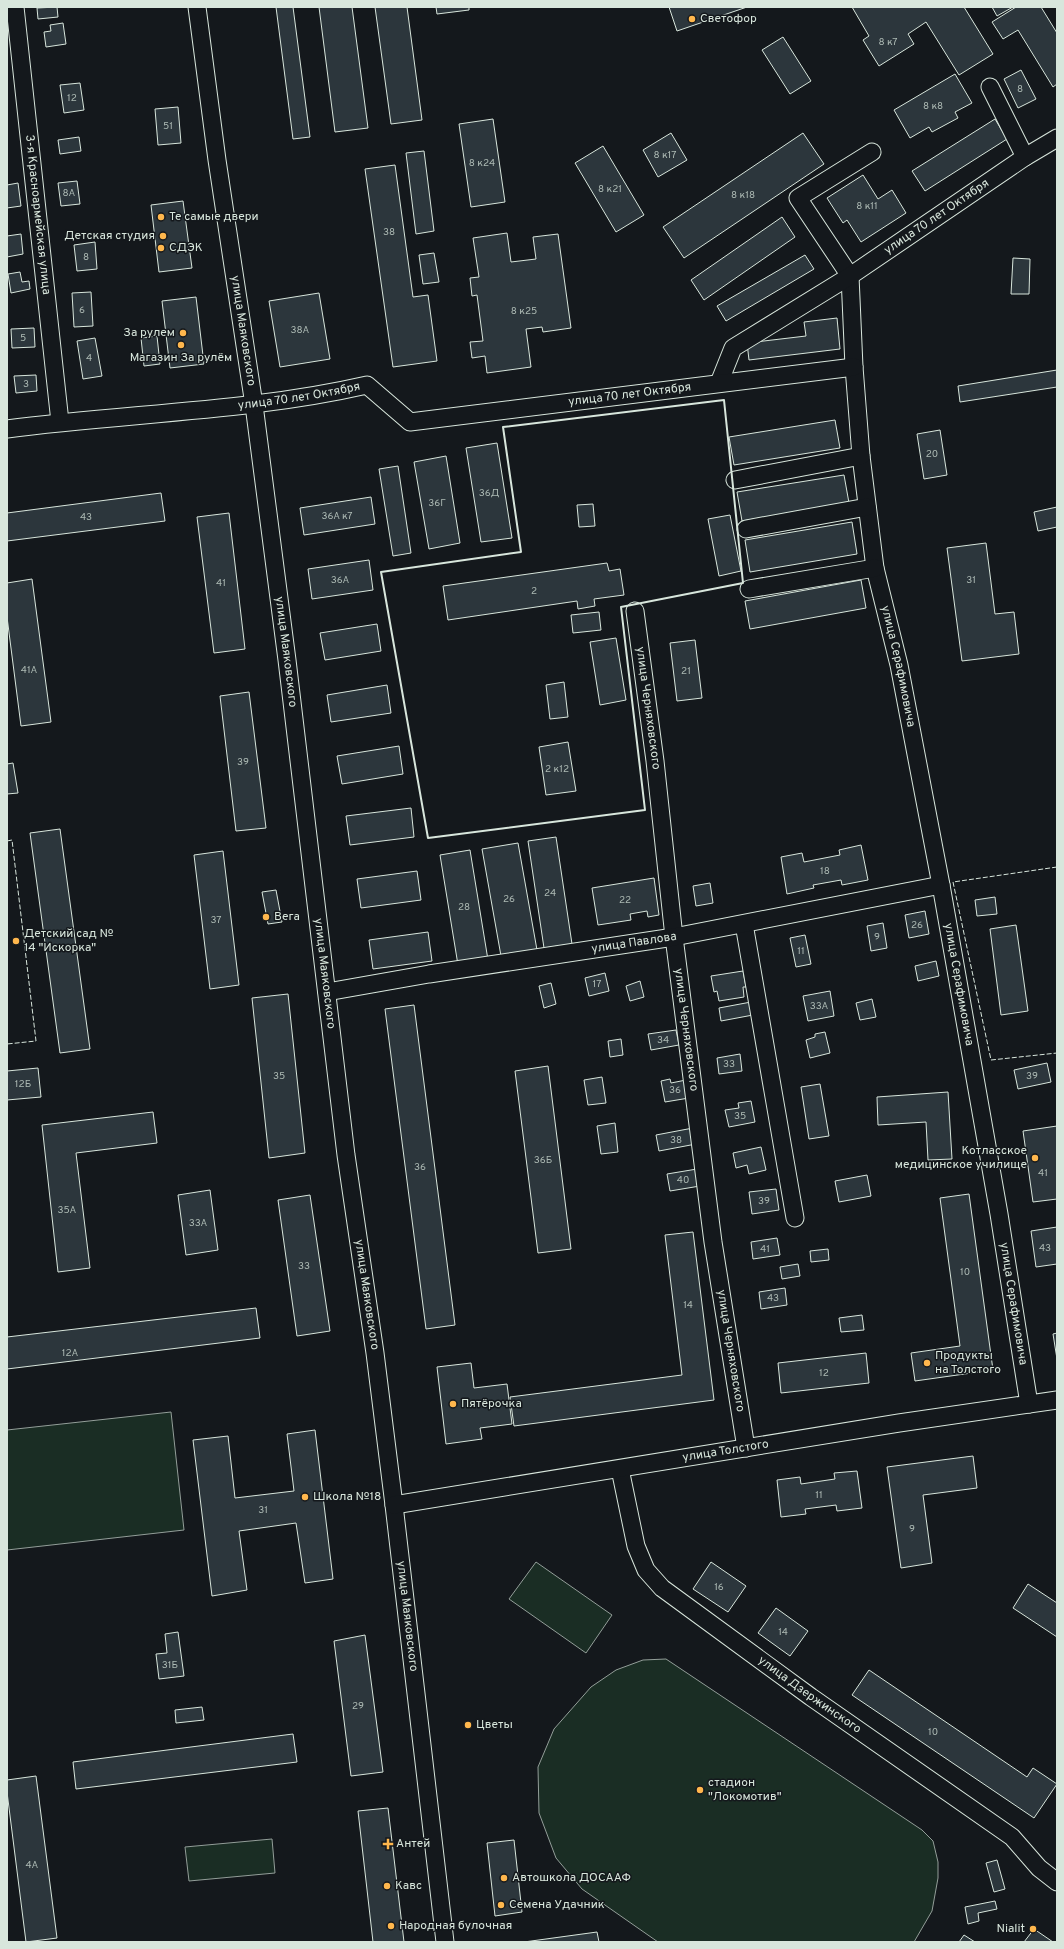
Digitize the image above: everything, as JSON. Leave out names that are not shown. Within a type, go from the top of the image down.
[{"type":"street","name":"3-я Красноармейская улица","points":[[15,7],[60,422]]},
{"type":"street","name":"улица Маяковского","points":[[197,7],[217,160],[254,405],[346,1155],[375,1353],[394,1505],[444,1942]]},
{"type":"street","points":[[990,87],[1025,157]]},
{"type":"street","name":"улица 70 лет Октября","points":[[719,383],[733,348],[850,276],[1025,157],[1057,138]]},
{"type":"street","points":[[850,276],[798,198],[872,152]]},
{"type":"street","name":"улица Серафимовича","points":[[850,276],[854,367],[867,508],[875,568],[899,665],[941,885],[999,1214],[1029,1404]]},
{"type":"street","name":"улица 70 лет Октября","points":[[7,429],[60,422],[254,405],[367,384],[410,422],[854,367]]},
{"type":"street","points":[[735,480],[862,456]]},
{"type":"street","points":[[746,529],[867,508]]},
{"type":"street","points":[[749,589],[875,568]]},
{"type":"street","name":"улица Черняховского","points":[[635,611],[655,761],[674,938],[713,1242],[746,1448]]},
{"type":"street","name":"улица Павлова","points":[[326,992],[429,974],[674,938],[941,885]]},
{"type":"street","points":[[744,924],[795,1218]]},
{"type":"street","name":"улица Толстого","points":[[394,1505],[746,1448],[1057,1400]]},
{"type":"street","name":"улица Дзержинского","points":[[620,1469],[636,1546],[646,1570],[662,1588],[811,1698],[1012,1837],[1039,1868],[1057,1882]]},
{"type":"green space","points":[[171,1412],[184,1530],[7,1550],[7,1430]]},
{"type":"green space","points":[[536,1562],[612,1615],[586,1653],[509,1599]]},
{"type":"green space","name":"стадион \"Локомотив\"","points":[[666,1659],[922,1830],[933,1841],[938,1862],[938,1878],[932,1911],[914,1942],[658,1942],[582,1889],[556,1858],[539,1813],[538,1767],[554,1729],[591,1687],[616,1670],[643,1660]]},
{"type":"green space","points":[[272,1839],[275,1873],[189,1881],[185,1847]]},
{"type":"building","points":[[57,7],[58,17],[38,19],[37,8]]},
{"type":"building","points":[[276,7],[293,7],[310,137],[293,139]]},
{"type":"building","points":[[319,7],[352,7],[368,128],[335,132]]},
{"type":"building","points":[[375,7],[407,7],[422,120],[391,124]]},
{"type":"building","points":[[436,7],[469,7],[469,10],[437,14]]},
{"type":"building","name":"Светофор","points":[[669,7],[747,7],[677,31]]},
{"type":"building","points":[[852,7],[964,7],[993,54],[959,75],[926,22],[908,34],[914,44],[879,66],[863,40],[869,36]]},
{"type":"building","points":[[992,7],[1013,7],[997,16]]},
{"type":"building","points":[[1016,7],[1041,7],[1057,33],[1057,84],[1053,87],[1018,30],[1003,39],[992,22]]},
{"type":"building","points":[[63,23],[66,44],[46,47],[44,32],[51,31],[50,25]]},
{"type":"building","points":[[783,37],[811,81],[790,94],[762,50]]},
{"type":"building","points":[[1021,70],[1036,99],[1018,108],[1004,79]]},
{"type":"building","points":[[955,74],[972,103],[955,112],[958,118],[932,132],[929,127],[910,138],[894,110]]},
{"type":"building","points":[[80,83],[84,110],[64,113],[60,85]]},
{"type":"building","points":[[178,107],[181,143],[158,145],[155,109]]},
{"type":"building","points":[[493,119],[505,202],[471,207],[459,124]]},
{"type":"building","points":[[995,119],[1007,139],[925,191],[912,171]]},
{"type":"building","points":[[671,133],[687,160],[658,177],[643,150]]},
{"type":"building","points":[[803,133],[824,164],[684,258],[663,227]]},
{"type":"building","points":[[79,137],[81,151],[60,154],[58,140]]},
{"type":"building","points":[[603,146],[644,215],[616,232],[575,163]]},
{"type":"building","points":[[424,151],[434,231],[416,234],[406,153]]},
{"type":"building","points":[[395,165],[413,297],[428,295],[437,361],[393,367],[365,169]]},
{"type":"building","points":[[863,175],[878,199],[892,190],[906,213],[861,242],[847,220],[843,223],[827,198]]},
{"type":"building","points":[[77,181],[80,204],[61,206],[58,183]]},
{"type":"building","points":[[18,183],[21,206],[7,208],[7,185]]},
{"type":"building","points":[[183,201],[192,268],[159,272],[151,205]]},
{"type":"building","points":[[782,217],[795,237],[704,300],[691,280]]},
{"type":"building","points":[[507,233],[511,262],[536,259],[533,237],[558,234],[571,328],[543,332],[542,327],[526,329],[531,367],[487,373],[485,356],[472,358],[470,342],[483,341],[477,295],[472,296],[470,278],[479,277],[473,238]]},
{"type":"building","points":[[21,234],[23,254],[7,257],[7,236]]},
{"type":"building","points":[[95,242],[97,269],[77,271],[74,245]]},
{"type":"building","points":[[434,253],[439,282],[423,284],[419,255]]},
{"type":"building","points":[[805,255],[814,269],[726,321],[717,306]]},
{"type":"building","points":[[1013,258],[1030,259],[1029,294],[1011,294]]},
{"type":"building","points":[[20,272],[22,282],[29,281],[30,289],[11,293],[8,274]]},
{"type":"building","points":[[91,292],[93,326],[74,327],[72,293]]},
{"type":"building","points":[[319,293],[330,359],[280,367],[269,301]]},
{"type":"building","name":"За рулем","points":[[196,297],[204,364],[170,368],[162,301]]},
{"type":"building","points":[[837,318],[840,349],[749,360],[747,343],[806,336],[804,322]]},
{"type":"building","points":[[34,328],[35,347],[12,348],[11,329]]},
{"type":"building","points":[[157,336],[160,364],[144,366],[141,338]]},
{"type":"building","points":[[95,338],[102,376],[83,379],[77,341]]},
{"type":"building","points":[[1057,370],[1057,387],[960,402],[958,386]]},
{"type":"building","points":[[36,375],[37,391],[16,393],[14,376]]},
{"type":"building","points":[[835,420],[840,448],[734,465],[729,437]]},
{"type":"building","points":[[940,430],[947,475],[924,479],[917,434]]},
{"type":"building","points":[[497,443],[512,538],[481,542],[466,448]]},
{"type":"building","points":[[446,456],[460,543],[429,549],[414,462]]},
{"type":"building","points":[[398,466],[411,553],[393,556],[379,469]]},
{"type":"building","points":[[844,475],[849,503],[742,521],[737,492]]},
{"type":"building","points":[[161,493],[165,521],[7,541],[7,513]]},
{"type":"building","points":[[371,497],[375,524],[304,535],[300,508]]},
{"type":"building","points":[[593,504],[595,526],[579,527],[577,505]]},
{"type":"building","points":[[1057,507],[1057,527],[1038,531],[1034,512]]},
{"type":"building","points":[[229,513],[245,649],[214,653],[197,517]]},
{"type":"building","points":[[730,515],[741,571],[719,576],[708,519]]},
{"type":"building","points":[[852,522],[857,554],[750,572],[745,540]]},
{"type":"building","points":[[986,543],[995,614],[1014,612],[1019,654],[962,661],[947,548]]},
{"type":"building","points":[[369,560],[373,590],[312,599],[308,569]]},
{"type":"building","points":[[607,563],[609,571],[620,569],[624,595],[594,599],[595,606],[578,609],[577,601],[448,620],[443,586]]},
{"type":"building","points":[[32,579],[51,722],[21,726],[7,617],[7,583]]},
{"type":"building","points":[[861,580],[866,608],[750,629],[745,601]]},
{"type":"building","points":[[599,612],[601,630],[573,633],[571,615]]},
{"type":"building","points":[[377,624],[381,651],[325,660],[320,633]]},
{"type":"building","points":[[616,638],[626,700],[600,705],[590,642]]},
{"type":"building","points":[[695,640],[702,698],[677,701],[670,643]]},
{"type":"building","points":[[564,682],[568,717],[550,719],[546,685]]},
{"type":"building","points":[[387,685],[391,713],[331,722],[327,695]]},
{"type":"building","points":[[249,692],[266,828],[236,831],[220,696]]},
{"type":"building","points":[[568,742],[576,791],[546,795],[539,747]]},
{"type":"building","points":[[399,746],[403,774],[342,784],[337,756]]},
{"type":"building","points":[[13,763],[18,793],[7,794],[7,764]]},
{"type":"building","points":[[411,808],[414,837],[350,845],[346,816]]},
{"type":"building","points":[[60,829],[90,1049],[60,1053],[30,833]]},
{"type":"building","points":[[556,837],[572,944],[544,948],[528,841]]},
{"type":"building","points":[[518,843],[537,950],[501,956],[482,849]]},
{"type":"building","points":[[861,845],[868,880],[842,885],[841,880],[813,885],[814,888],[787,894],[781,857],[802,853],[804,862],[840,855],[839,850]]},
{"type":"building","points":[[470,850],[488,960],[458,965],[440,855]]},
{"type":"building","points":[[223,851],[239,985],[210,989],[194,855]]},
{"type":"building","points":[[417,871],[421,900],[361,908],[357,879]]},
{"type":"building","points":[[654,878],[659,915],[648,917],[647,911],[630,914],[631,920],[598,925],[592,888]]},
{"type":"building","points":[[710,883],[713,903],[696,906],[693,886]]},
{"type":"building","points":[[276,890],[282,922],[268,924],[262,892]]},
{"type":"building","points":[[995,897],[997,914],[977,916],[975,900]]},
{"type":"building","points":[[925,911],[929,934],[909,938],[905,915]]},
{"type":"building","points":[[883,923],[887,948],[871,951],[867,926]]},
{"type":"building","points":[[1016,925],[1028,1011],[1001,1015],[990,929]]},
{"type":"building","points":[[428,932],[432,961],[373,969],[369,940]]},
{"type":"building","points":[[805,935],[811,964],[796,967],[790,938]]},
{"type":"building","points":[[936,961],[939,976],[918,981],[915,966]]},
{"type":"building","points":[[743,971],[746,987],[743,987],[744,997],[719,1001],[717,991],[714,992],[711,976]]},
{"type":"building","points":[[605,973],[609,991],[589,996],[585,978]]},
{"type":"building","points":[[640,981],[644,997],[630,1001],[626,986]]},
{"type":"building","points":[[551,983],[556,1004],[544,1008],[539,986]]},
{"type":"building","points":[[830,991],[834,1016],[808,1021],[803,996]]},
{"type":"building","points":[[288,994],[305,1153],[269,1158],[252,998]]},
{"type":"building","points":[[872,999],[876,1017],[860,1020],[856,1003]]},
{"type":"building","points":[[751,1002],[753,1015],[721,1021],[719,1008]]},
{"type":"building","points":[[414,1005],[455,1325],[426,1329],[385,1009]]},
{"type":"building","points":[[676,1030],[679,1045],[651,1050],[648,1034]]},
{"type":"building","points":[[825,1032],[830,1053],[810,1058],[806,1040],[815,1037],[815,1034]]},
{"type":"building","points":[[621,1039],[623,1055],[610,1057],[608,1041]]},
{"type":"building","points":[[740,1054],[742,1071],[719,1074],[717,1058]]},
{"type":"building","points":[[1047,1063],[1051,1082],[1018,1089],[1014,1070]]},
{"type":"building","points":[[548,1066],[571,1249],[538,1253],[515,1071]]},
{"type":"building","points":[[38,1068],[41,1097],[7,1100],[7,1071]]},
{"type":"building","points":[[602,1077],[606,1103],[588,1105],[584,1080]]},
{"type":"building","points":[[670,1079],[671,1083],[686,1080],[689,1098],[665,1102],[661,1081]]},
{"type":"building","points":[[820,1084],[829,1136],[809,1139],[801,1087]]},
{"type":"building","points":[[948,1092],[952,1159],[928,1160],[926,1122],[878,1125],[877,1097]]},
{"type":"building","points":[[751,1101],[755,1122],[729,1127],[725,1110],[739,1108],[738,1103]]},
{"type":"building","points":[[153,1112],[157,1143],[76,1153],[90,1268],[58,1272],[42,1125]]},
{"type":"building","points":[[615,1123],[618,1152],[601,1154],[597,1126]]},
{"type":"building","points":[[1057,1126],[1057,1199],[1033,1202],[1023,1131]]},
{"type":"building","points":[[693,1128],[696,1144],[659,1151],[656,1135]]},
{"type":"building","points":[[761,1147],[766,1170],[749,1174],[747,1165],[736,1168],[733,1153]]},
{"type":"building","points":[[697,1169],[700,1186],[670,1191],[667,1174]]},
{"type":"building","points":[[867,1175],[871,1196],[839,1202],[835,1181]]},
{"type":"building","points":[[776,1189],[779,1210],[752,1214],[749,1192]]},
{"type":"building","points":[[210,1190],[218,1250],[186,1255],[178,1195]]},
{"type":"building","points":[[969,1194],[993,1370],[915,1381],[911,1353],[960,1346],[940,1198]]},
{"type":"building","points":[[310,1195],[330,1331],[297,1336],[278,1200]]},
{"type":"building","points":[[1057,1227],[1057,1264],[1036,1267],[1031,1231]]},
{"type":"building","points":[[693,1232],[714,1400],[514,1426],[510,1397],[682,1375],[665,1235]]},
{"type":"building","points":[[777,1238],[780,1255],[753,1259],[751,1242]]},
{"type":"building","points":[[828,1249],[829,1260],[811,1262],[810,1251]]},
{"type":"building","points":[[798,1264],[800,1276],[782,1279],[780,1267]]},
{"type":"building","points":[[785,1288],[787,1305],[761,1309],[759,1292]]},
{"type":"building","points":[[256,1308],[260,1338],[7,1369],[7,1337]]},
{"type":"building","points":[[862,1315],[864,1330],[841,1332],[839,1318]]},
{"type":"building","points":[[1057,1333],[1057,1359],[1053,1334]]},
{"type":"building","points":[[866,1353],[869,1383],[781,1393],[778,1363]]},
{"type":"building","points":[[471,1363],[474,1388],[507,1384],[512,1424],[480,1428],[482,1439],[446,1444],[437,1367]]},
{"type":"building","points":[[315,1430],[333,1579],[305,1583],[296,1523],[239,1531],[247,1590],[212,1596],[193,1440],[228,1436],[235,1498],[294,1491],[287,1434]]},
{"type":"building","points":[[973,1456],[977,1488],[923,1495],[932,1563],[901,1568],[887,1467]]},
{"type":"building","points":[[857,1471],[862,1508],[837,1511],[836,1505],[805,1509],[806,1514],[781,1517],[777,1480],[800,1477],[801,1484],[835,1479],[834,1473]]},
{"type":"building","points":[[711,1562],[746,1586],[728,1612],[693,1589]]},
{"type":"building","points":[[1028,1584],[1057,1603],[1057,1637],[1013,1608]]},
{"type":"building","points":[[776,1608],[808,1631],[790,1656],[758,1633]]},
{"type":"building","points":[[178,1632],[184,1676],[159,1679],[156,1654],[167,1653],[165,1634]]},
{"type":"building","points":[[365,1635],[383,1772],[351,1776],[334,1641]]},
{"type":"building","points":[[869,1670],[1027,1777],[1033,1768],[1057,1784],[1034,1818],[852,1695]]},
{"type":"building","points":[[202,1707],[204,1720],[176,1723],[175,1710]]},
{"type":"building","points":[[293,1734],[297,1762],[76,1789],[73,1762]]},
{"type":"building","points":[[36,1776],[57,1938],[26,1942],[7,1792],[7,1780]]},
{"type":"building","points":[[388,1808],[404,1942],[373,1942],[358,1811]]},
{"type":"building","name":"Автошкола ДОСААФ","points":[[514,1840],[522,1912],[495,1916],[487,1843]]},
{"type":"building","points":[[997,1860],[1005,1889],[994,1892],[986,1863]]},
{"type":"building","points":[[995,1901],[997,1909],[978,1913],[979,1921],[968,1924],[965,1907]]},
{"type":"building","points":[[1034,1929],[1053,1942],[1024,1942]]},
{"type":"building","points":[[597,1932],[599,1942],[524,1942]]},
{"type":"building","points":[[964,1935],[975,1942],[959,1942]]},
{"type":"fence","points":[[7,841],[12,840],[36,1041],[7,1044]]},
{"type":"fence","points":[[1057,867],[953,882],[991,1060],[1057,1053]]},
{"type":"wall","points":[[724,400],[743,583],[621,607],[645,810],[428,838],[381,572],[521,552],[503,427],[724,400]]},
{"type":"place","name":"Светофор","points":[[692,19]]},
{"type":"place","name":"Те самые двери","points":[[161,217]]},
{"type":"place","name":"Детская студия","points":[[163,236]]},
{"type":"place","name":"СДЭК","points":[[161,248]]},
{"type":"place","name":"За рулем","points":[[183,333]]},
{"type":"place","name":"Магазин За рулём","points":[[181,345]]},
{"type":"place","name":"Вега","points":[[266,917]]},
{"type":"place","name":"Детский сад № 14 \"Искорка\"","points":[[16,941]]},
{"type":"place","name":"Котласское медицинское училище","points":[[1035,1158]]},
{"type":"place","name":"Продукты на Толстого","points":[[927,1363]]},
{"type":"place","name":"Пятёрочка","points":[[453,1404]]},
{"type":"place","name":"Школа №18","points":[[305,1497]]},
{"type":"place","name":"Цветы","points":[[468,1725]]},
{"type":"place","name":"стадион \"Локомотив\"","points":[[700,1790]]},
{"type":"place","name":"Антей","points":[[388,1844]]},
{"type":"place","name":"Автошкола ДОСААФ","points":[[504,1878]]},
{"type":"place","name":"Кавс","points":[[387,1886]]},
{"type":"place","name":"Семена Удачник","points":[[501,1905]]},
{"type":"place","name":"Народная булочная","points":[[391,1926]]},
{"type":"place","name":"Nialit","points":[[1033,1929]]}]
